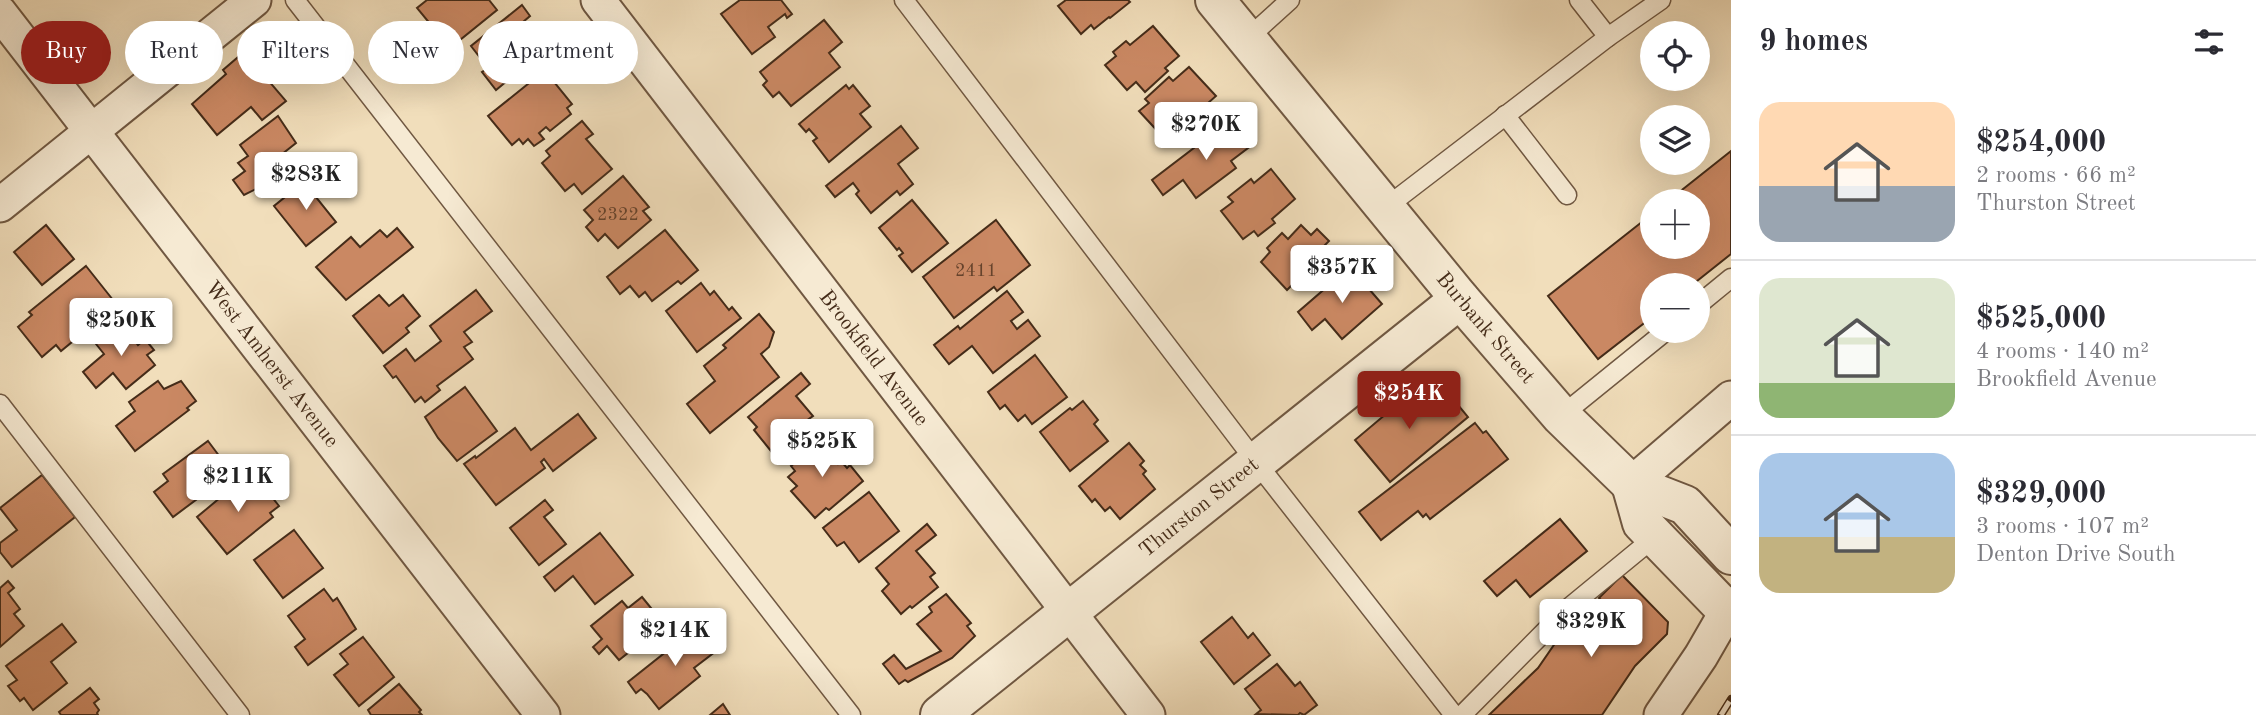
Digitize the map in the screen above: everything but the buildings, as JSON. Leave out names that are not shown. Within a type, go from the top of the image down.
[{"type":"street","points":[[0,205],[254,0]]},
{"type":"street","name":"Brookfield Avenue","points":[[598,0],[1148,715]]},
{"type":"street","name":"Burbank Street","points":[[1215,0],[1460,299],[1561,416],[1631,484],[1685,505],[1731,555]]},
{"type":"street","name":"West Amherst Avenue","points":[[0,13],[543,715]]},
{"type":"street","name":"Thurston Street","points":[[940,715],[1460,299]]},
{"type":"street","points":[[1661,715],[1730,610],[1642,523],[1631,484],[1731,398]]},
{"type":"lane","points":[[295,0],[851,715]]},
{"type":"lane","points":[[904,0],[1256,462],[1454,715]]},
{"type":"lane","points":[[1247,39],[1290,0]]},
{"type":"lane","points":[[1579,0],[1608,37]]},
{"type":"lane","points":[[1385,208],[1608,37],[1661,0]]},
{"type":"lane","points":[[1505,115],[1567,195]]},
{"type":"lane","points":[[1710,295],[1731,278]]},
{"type":"lane","points":[[1561,416],[1651,343]]},
{"type":"lane","points":[[0,404],[240,715]]},
{"type":"lane","points":[[1462,715],[1566,610],[1656,536]]},
{"type":"railway","points":[[1721,715],[1731,699]]}]
